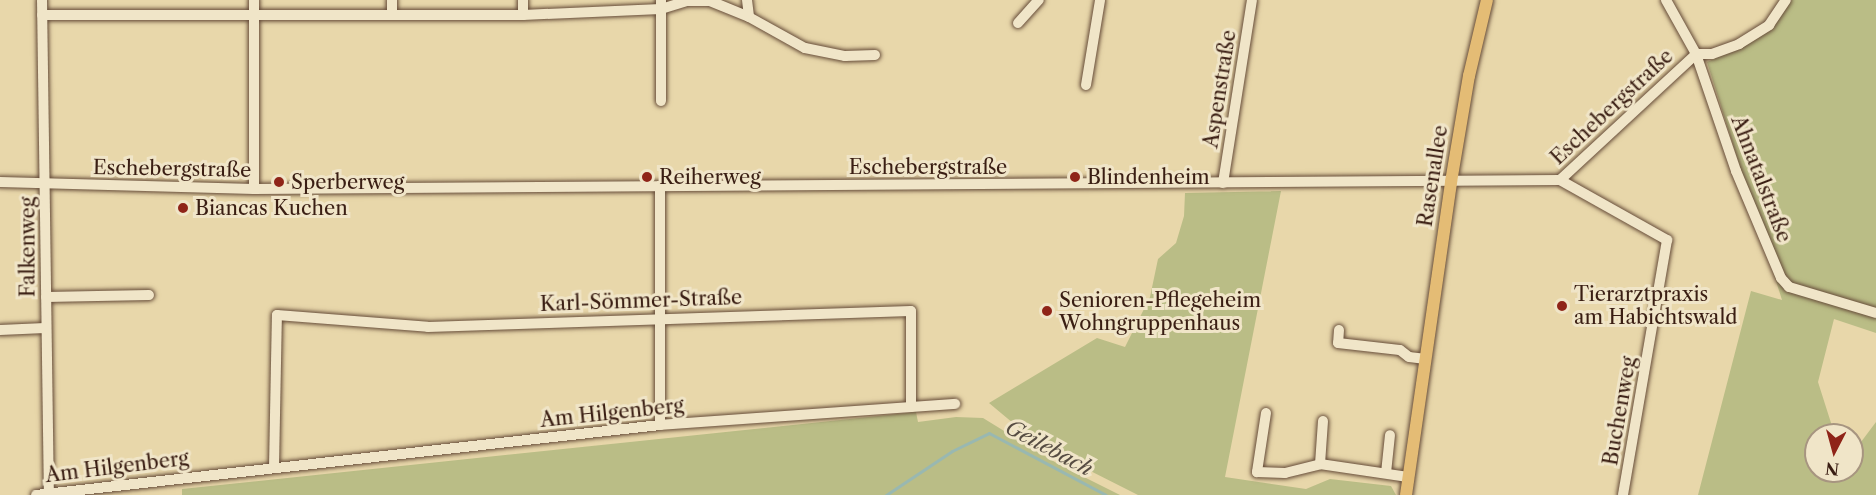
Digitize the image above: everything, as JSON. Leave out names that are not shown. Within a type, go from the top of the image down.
[{"type":"main road","name":"Rasenallee","points":[[1406,495],[1468,76],[1486,0]]},
{"type":"street","name":"Falkenweg","points":[[42,0],[49,493]]},
{"type":"street","points":[[254,189],[255,0]]},
{"type":"street","points":[[392,0],[392,13]]},
{"type":"street","points":[[523,0],[523,15]]},
{"type":"street","points":[[747,0],[749,17]]},
{"type":"street","points":[[1018,23],[1039,0]]},
{"type":"street","points":[[1086,85],[1100,0]]},
{"type":"street","name":"Aspenstraße","points":[[1223,183],[1252,0]]},
{"type":"street","name":"Ahnatalstraße","points":[[1666,0],[1696,54],[1736,171],[1781,278],[1789,287],[1876,313]]},
{"type":"street","name":"Eschebergstraße","points":[[0,182],[46,186],[254,189],[1560,180],[1696,54],[1712,54],[1749,38],[1769,25],[1786,0]]},
{"type":"street","points":[[42,15],[392,13],[523,15],[711,1],[749,17],[806,48],[845,56],[875,55]]},
{"type":"street","points":[[661,5],[661,101]]},
{"type":"street","name":"Buchenweg","points":[[1560,180],[1667,240],[1623,495]]},
{"type":"street","points":[[660,186],[660,425]]},
{"type":"street","points":[[46,297],[149,295]]},
{"type":"street","name":"Karl-Sömmer-Straße","points":[[274,468],[277,315],[428,327],[911,311],[911,407]]},
{"type":"street","points":[[0,330],[45,328]]},
{"type":"street","points":[[1340,330],[1338,343],[1400,350],[1409,357],[1426,359]]},
{"type":"street","name":"Am Hilgenberg","points":[[36,495],[660,425],[955,404]]},
{"type":"street","points":[[1266,413],[1257,472],[1285,473],[1320,464],[1408,477]]},
{"type":"street","points":[[1320,464],[1323,421]]},
{"type":"street","points":[[1386,473],[1390,435]]},
{"type":"green space","points":[[1792,0],[1876,0],[1876,333],[1834,319],[1818,382],[1831,423],[1804,423],[1804,483],[1864,483],[1864,438],[1876,422],[1876,495],[1698,495],[1751,291],[1782,300],[1707,62],[1728,53]]},
{"type":"green space","points":[[1281,191],[1225,477],[1306,489],[1330,479],[1391,486],[1396,495],[1138,495],[1039,445],[989,403],[1097,338],[1125,347],[1150,297],[1158,259],[1176,243],[1184,216],[1185,193]]},
{"type":"green space","points":[[916,412],[918,422],[956,417],[983,418],[1058,464],[1120,495],[182,495],[182,489]]},
{"type":"waterway","name":"Geilebach","points":[[886,495],[952,451],[989,433],[1106,495]]},
{"type":"place","name":"Reiherweg","points":[[647,177]]},
{"type":"place","name":"Blindenheim","points":[[1075,177]]},
{"type":"place","name":"Sperberweg","points":[[279,182]]},
{"type":"place","name":"Biancas Kuchen","points":[[183,208]]},
{"type":"place","name":"Tierarztpraxis am Habichtswald","points":[[1562,306]]},
{"type":"place","name":"Senioren-Pflegeheim Wohngruppenhaus","points":[[1047,311]]}]
